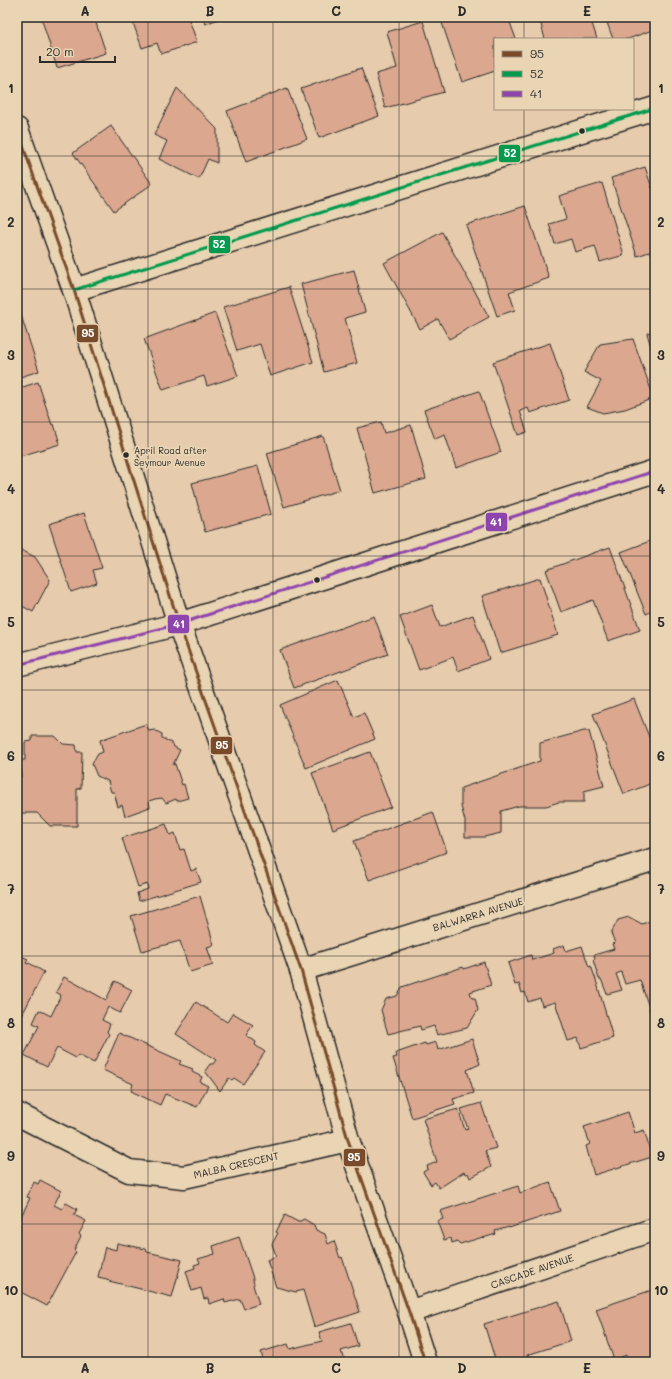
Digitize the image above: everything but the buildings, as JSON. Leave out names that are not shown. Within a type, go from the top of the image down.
[{"type":"street","points":[[74,290],[655,108]]},
{"type":"street","points":[[17,129],[74,290],[179,624],[302,970],[348,1140],[409,1312],[425,1362]]},
{"type":"street","points":[[17,665],[179,624],[655,471]]},
{"type":"street","name":"BALWARRA AVENUE","points":[[302,970],[655,859]]},
{"type":"street","name":"MALBA CRESCENT","points":[[17,1114],[129,1171],[184,1177],[348,1140]]},
{"type":"street","name":"CASCADE AVENUE","points":[[409,1312],[655,1229]]},
{"type":"transit line","name":"52","points":[[74,290],[655,108]]},
{"type":"transit line","name":"95","points":[[17,129],[74,290],[179,624],[301,970],[348,1140],[409,1312],[425,1362]]},
{"type":"transit line","name":"41","points":[[17,665],[179,624],[655,471]]},
{"type":"place","name":"April Road after Seymour Avenue","points":[[126,455]]}]
